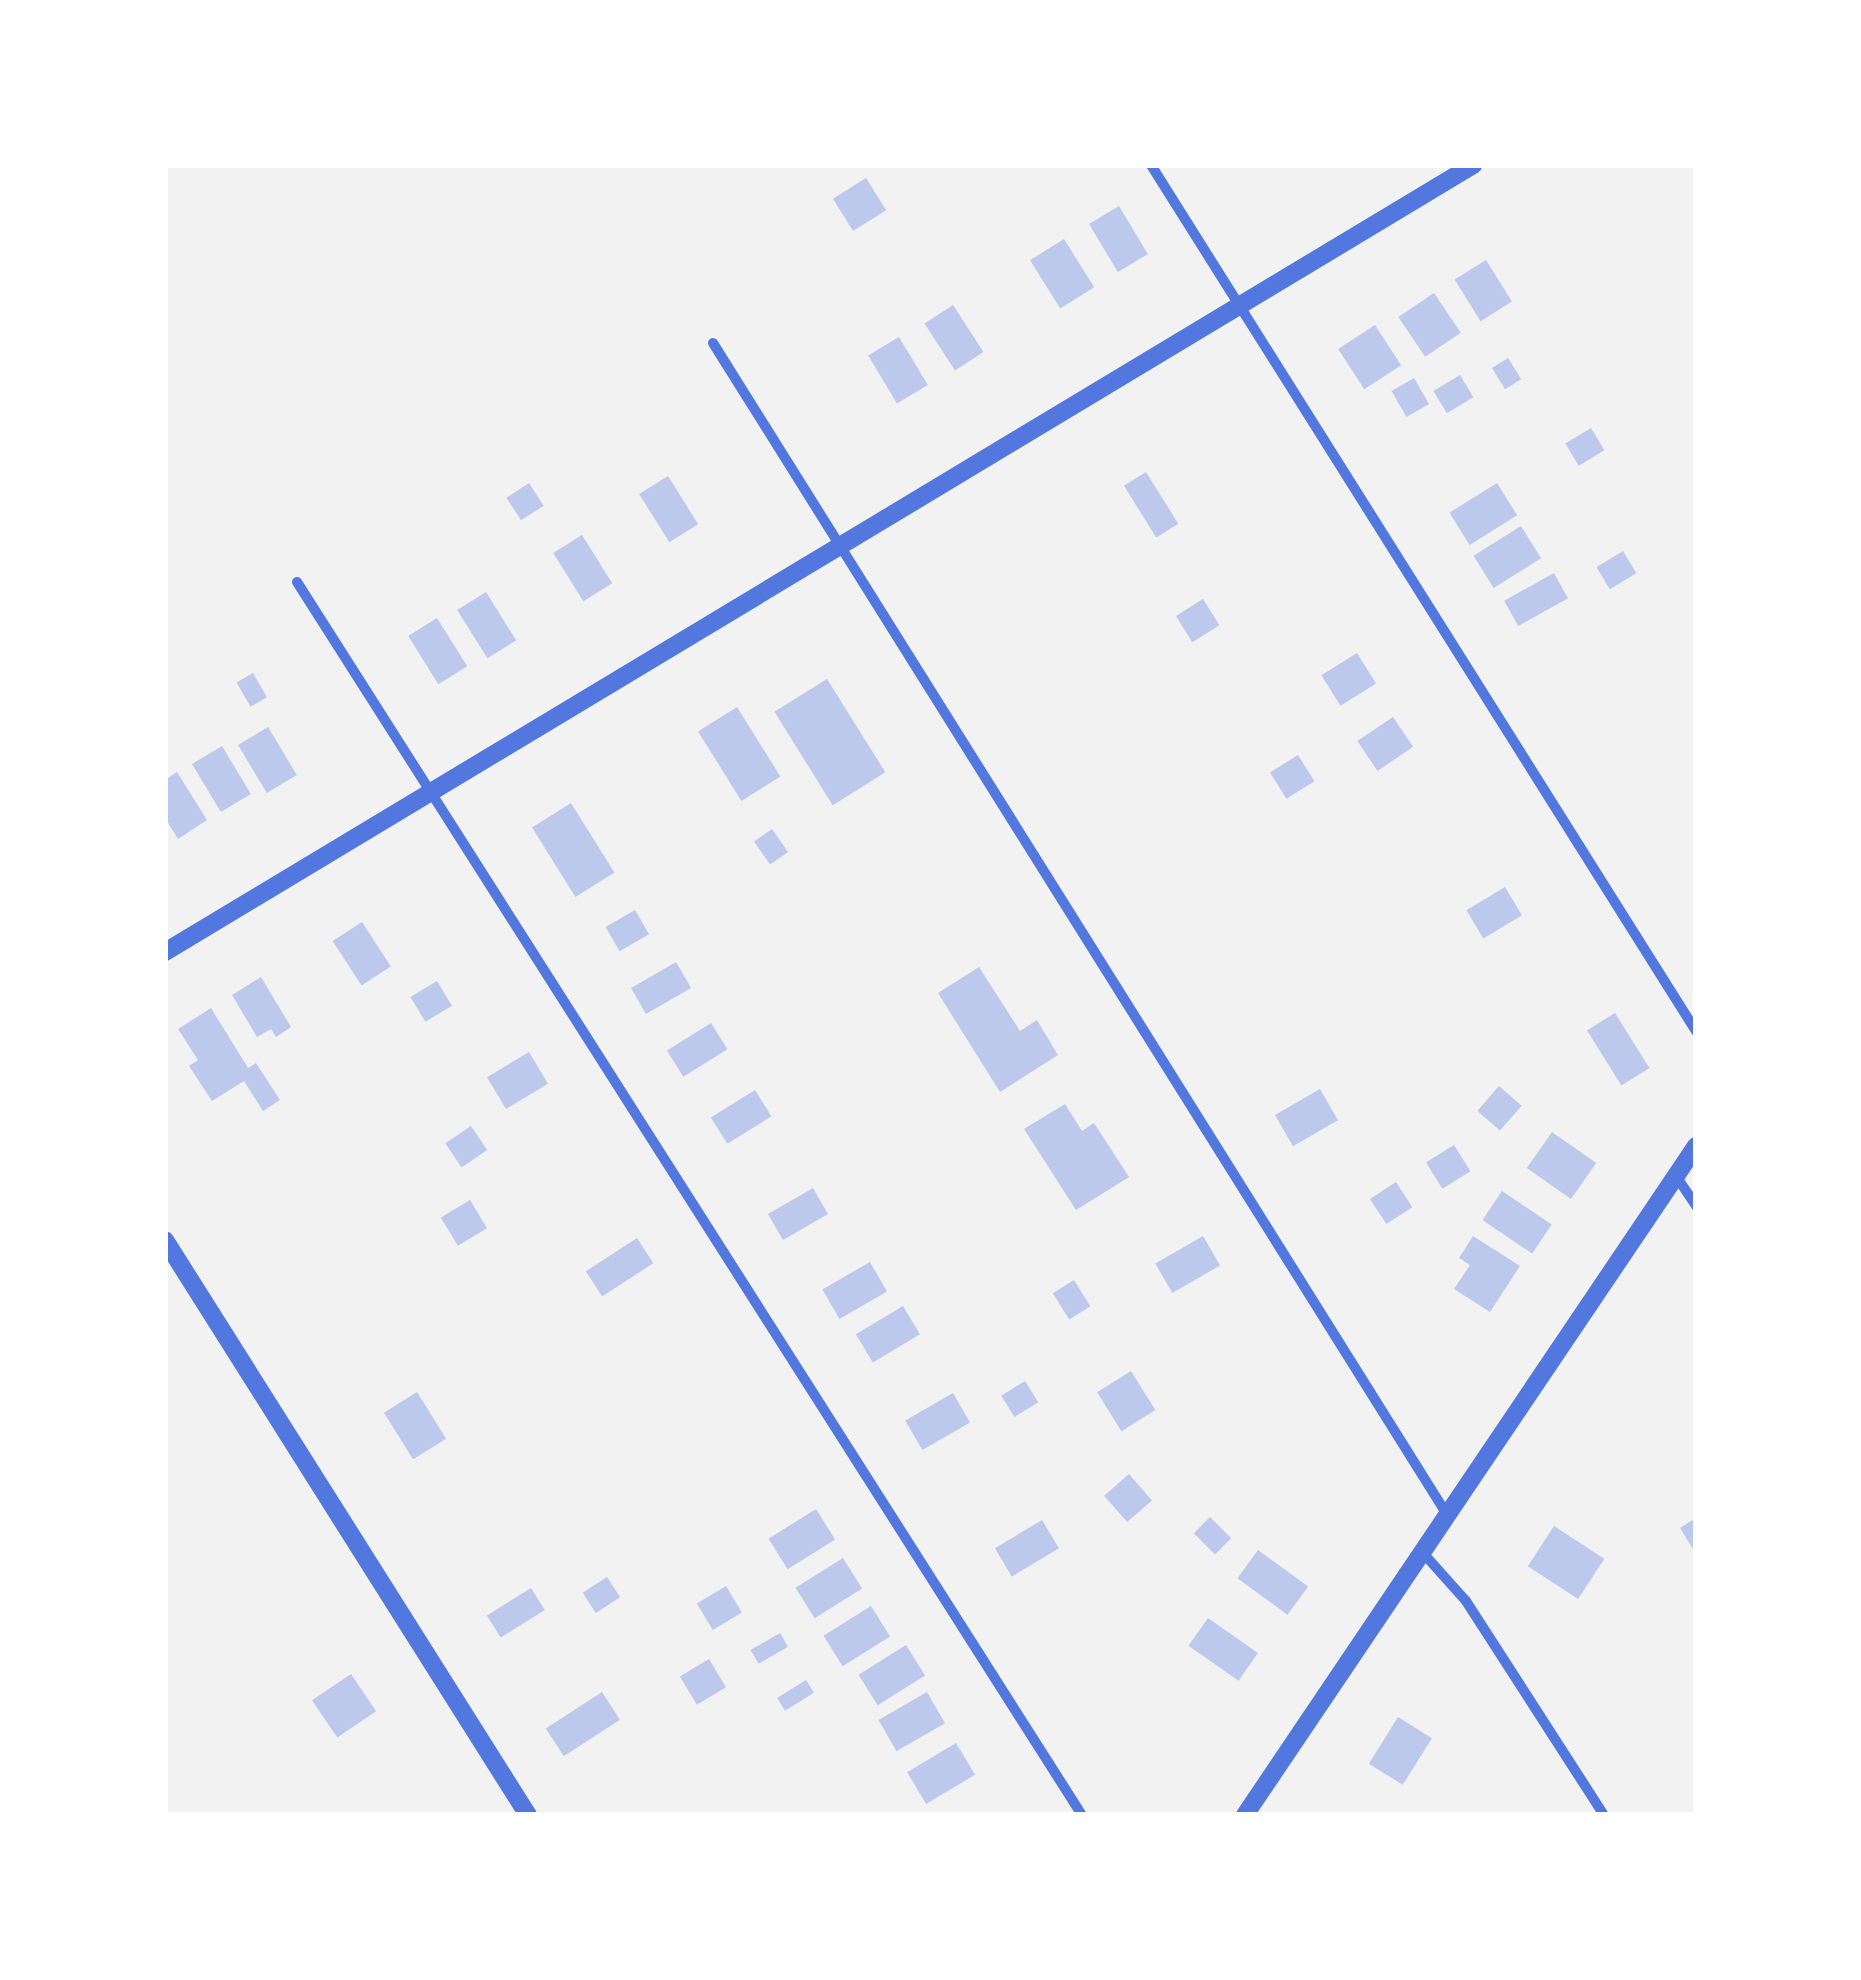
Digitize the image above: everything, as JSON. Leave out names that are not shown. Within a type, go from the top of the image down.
[{"type":"street","points":[[1150,165],[1696,1031]]},
{"type":"street","points":[[165,952],[1472,165]]},
{"type":"street","points":[[713,344],[1448,1516]]},
{"type":"street","points":[[297,582],[435,790],[1082,1815]]},
{"type":"street","points":[[1245,1815],[1696,1146]]},
{"type":"street","points":[[1676,1176],[1696,1206]]},
{"type":"street","points":[[165,1240],[526,1814]]},
{"type":"street","points":[[1424,1554],[1507,1660],[1604,1815]]},
{"type":"building","points":[[866,178],[886,210],[853,231],[833,199]]},
{"type":"building","points":[[1119,206],[1148,254],[1118,272],[1089,224]]},
{"type":"building","points":[[1064,239],[1094,287],[1060,309],[1030,260]]},
{"type":"building","points":[[1486,260],[1512,302],[1481,321],[1455,280]]},
{"type":"building","points":[[1434,293],[1461,333],[1425,357],[1398,317]]},
{"type":"building","points":[[953,305],[983,352],[955,370],[924,324]]},
{"type":"building","points":[[1375,325],[1401,365],[1364,389],[1338,349]]},
{"type":"building","points":[[899,337],[928,385],[897,404],[868,356]]},
{"type":"building","points":[[1508,358],[1521,379],[1505,389],[1492,368]]},
{"type":"building","points":[[1460,375],[1473,397],[1447,413],[1433,391]]},
{"type":"building","points":[[1414,378],[1429,404],[1406,417],[1391,391]]},
{"type":"building","points":[[1591,428],[1604,450],[1579,466],[1565,443]]},
{"type":"building","points":[[1146,472],[1178,524],[1156,538],[1124,486]]},
{"type":"building","points":[[668,476],[698,524],[669,542],[639,494]]},
{"type":"building","points":[[529,483],[544,506],[521,520],[506,498]]},
{"type":"building","points":[[1497,483],[1517,515],[1470,545],[1450,513]]},
{"type":"building","points":[[1521,526],[1541,558],[1494,588],[1474,556]]},
{"type":"building","points":[[582,535],[612,583],[583,601],[553,553]]},
{"type":"building","points":[[1623,551],[1636,573],[1610,589],[1596,567]]},
{"type":"building","points":[[1554,573],[1568,598],[1518,626],[1504,601]]},
{"type":"building","points":[[486,592],[516,640],[487,658],[457,610]]},
{"type":"building","points":[[1203,599],[1219,625],[1192,642],[1176,616]]},
{"type":"building","points":[[437,618],[467,666],[438,684],[408,636]]},
{"type":"building","points":[[1357,653],[1376,684],[1340,706],[1321,675]]},
{"type":"building","points":[[253,673],[267,697],[251,707],[237,682]]},
{"type":"building","points":[[827,679],[885,772],[833,805],[774,712]]},
{"type":"building","points":[[737,707],[780,777],[741,801],[698,731]]},
{"type":"building","points":[[1393,717],[1413,747],[1377,771],[1357,741]]},
{"type":"building","points":[[268,727],[297,775],[267,793],[238,745]]},
{"type":"building","points":[[222,746],[251,794],[221,812],[192,764]]},
{"type":"building","points":[[1298,755],[1314,781],[1286,799],[1270,772]]},
{"type":"building","points":[[177,772],[207,820],[178,839],[165,818],[165,780]]},
{"type":"building","points":[[571,803],[614,873],[575,897],[532,827]]},
{"type":"building","points":[[772,829],[788,852],[770,865],[754,842]]},
{"type":"building","points":[[1505,887],[1522,915],[1483,938],[1466,910]]},
{"type":"building","points":[[635,910],[649,934],[620,951],[606,927]]},
{"type":"building","points":[[362,922],[391,966],[362,986],[333,941]]},
{"type":"building","points":[[676,962],[691,988],[646,1014],[631,988]]},
{"type":"building","points":[[979,967],[1020,1031],[1037,1020],[1058,1055],[1000,1092],[938,993]]},
{"type":"building","points":[[261,977],[291,1027],[276,1037],[271,1029],[257,1037],[232,995]]},
{"type":"building","points":[[437,981],[452,1006],[425,1022],[410,997]]},
{"type":"building","points":[[211,1008],[248,1068],[256,1063],[280,1100],[263,1111],[244,1081],[212,1101],[189,1066],[198,1060],[178,1029]]},
{"type":"building","points":[[1615,1013],[1649,1068],[1621,1086],[1587,1030]]},
{"type":"building","points":[[711,1023],[727,1049],[683,1077],[667,1051]]},
{"type":"building","points":[[529,1052],[548,1084],[506,1109],[487,1077]]},
{"type":"building","points":[[1499,1086],[1522,1106],[1500,1131],[1477,1111]]},
{"type":"building","points":[[1320,1089],[1338,1120],[1293,1146],[1275,1115]]},
{"type":"building","points":[[755,1090],[771,1116],[727,1144],[711,1118]]},
{"type":"building","points":[[1065,1104],[1082,1131],[1094,1123],[1129,1177],[1076,1210],[1024,1129]]},
{"type":"building","points":[[471,1126],[487,1150],[462,1167],[445,1143]]},
{"type":"building","points":[[1552,1132],[1596,1163],[1571,1199],[1527,1168]]},
{"type":"building","points":[[1454,1145],[1470,1171],[1442,1189],[1426,1162]]},
{"type":"building","points":[[1396,1182],[1412,1207],[1386,1224],[1370,1199]]},
{"type":"building","points":[[813,1188],[828,1214],[783,1240],[768,1214]]},
{"type":"building","points":[[1502,1191],[1552,1225],[1532,1254],[1482,1220]]},
{"type":"building","points":[[470,1200],[487,1228],[458,1246],[441,1218]]},
{"type":"building","points":[[1203,1236],[1220,1265],[1172,1293],[1155,1264]]},
{"type":"building","points":[[1473,1236],[1520,1266],[1490,1312],[1454,1289],[1470,1265],[1459,1258]]},
{"type":"building","points":[[637,1238],[653,1263],[602,1296],[586,1271]]},
{"type":"building","points":[[870,1262],[887,1291],[839,1319],[822,1290]]},
{"type":"building","points":[[1074,1280],[1090,1306],[1069,1320],[1053,1293]]},
{"type":"building","points":[[903,1306],[920,1334],[873,1363],[856,1334]]},
{"type":"building","points":[[1131,1371],[1155,1410],[1121,1431],[1097,1392]]},
{"type":"building","points":[[1025,1381],[1038,1402],[1015,1417],[1001,1396]]},
{"type":"building","points":[[417,1392],[446,1439],[413,1459],[384,1413]]},
{"type":"building","points":[[953,1393],[970,1422],[922,1450],[905,1420]]},
{"type":"building","points":[[1129,1474],[1152,1500],[1127,1522],[1104,1496]]},
{"type":"building","points":[[816,1509],[835,1540],[788,1569],[769,1539]]},
{"type":"building","points":[[1210,1517],[1231,1538],[1215,1554],[1194,1533]]},
{"type":"building","points":[[1696,1518],[1696,1554],[1680,1528]]},
{"type":"building","points":[[1042,1520],[1059,1548],[1012,1577],[995,1548]]},
{"type":"building","points":[[1554,1526],[1604,1559],[1578,1599],[1528,1566]]},
{"type":"building","points":[[1258,1550],[1308,1586],[1288,1615],[1237,1578]]},
{"type":"building","points":[[843,1558],[862,1589],[815,1618],[796,1588]]},
{"type":"building","points":[[607,1577],[620,1597],[596,1613],[583,1593]]},
{"type":"building","points":[[726,1586],[742,1613],[713,1630],[697,1604]]},
{"type":"building","points":[[531,1588],[545,1610],[501,1638],[487,1616]]},
{"type":"building","points":[[871,1606],[890,1637],[843,1666],[824,1636]]},
{"type":"building","points":[[1208,1618],[1258,1653],[1238,1681],[1188,1646]]},
{"type":"building","points":[[780,1633],[788,1647],[759,1664],[751,1650]]},
{"type":"building","points":[[906,1645],[925,1676],[878,1705],[859,1675]]},
{"type":"building","points":[[709,1659],[726,1687],[697,1705],[680,1677]]},
{"type":"building","points":[[351,1674],[376,1711],[337,1738],[312,1700]]},
{"type":"building","points":[[806,1680],[814,1693],[785,1711],[777,1698]]},
{"type":"building","points":[[602,1692],[620,1720],[564,1756],[546,1728]]},
{"type":"building","points":[[927,1692],[945,1723],[897,1751],[879,1720]]},
{"type":"building","points":[[1398,1717],[1432,1738],[1403,1785],[1369,1764]]},
{"type":"building","points":[[956,1743],[975,1775],[926,1804],[907,1772]]}]
